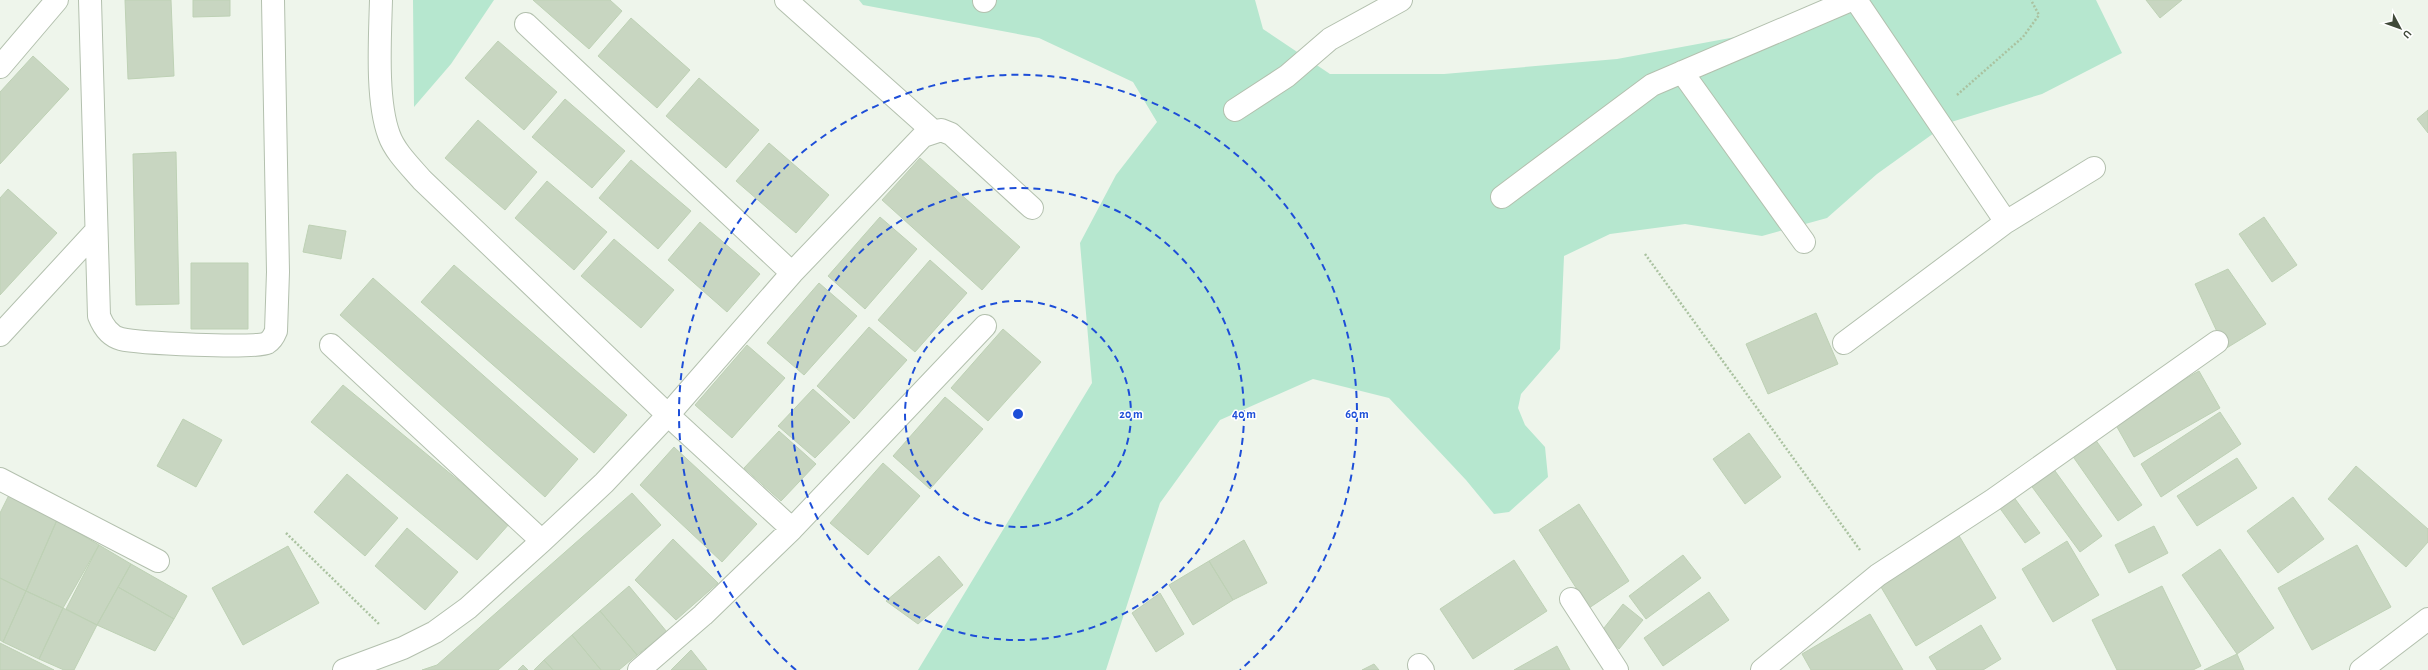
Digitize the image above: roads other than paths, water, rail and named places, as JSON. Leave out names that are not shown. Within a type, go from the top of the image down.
[{"type":"street","points":[[0,67],[57,0]]},
{"type":"street","points":[[90,0],[99,316],[103,326],[114,336],[121,339],[228,346],[266,343],[273,338],[276,331],[278,272],[272,0]]},
{"type":"street","points":[[381,0],[382,108],[389,136],[400,153],[422,180],[668,415],[792,529]]},
{"type":"street","points":[[786,0],[933,131]]},
{"type":"street","points":[[1235,110],[1287,76],[1330,39],[1401,0]]},
{"type":"street","points":[[1502,197],[1652,85],[1851,0]]},
{"type":"street","points":[[1856,0],[1935,114],[2006,222]]},
{"type":"street","points":[[526,24],[792,273]]},
{"type":"street","points":[[1682,72],[1804,242]]},
{"type":"street","points":[[344,670],[403,648],[435,632],[468,608],[542,542],[604,483],[668,415],[792,273],[923,136],[933,131],[941,130],[951,134],[1032,208]]},
{"type":"street","points":[[1844,343],[2006,222],[2094,168]]},
{"type":"street","points":[[0,335],[96,231]]},
{"type":"street","points":[[639,670],[703,615],[792,529],[985,326]]},
{"type":"street","points":[[1762,670],[1785,663],[1878,575],[1993,500],[2217,342]]},
{"type":"street","points":[[332,345],[542,542]]},
{"type":"street","points":[[0,479],[158,561]]},
{"type":"street","points":[[1571,599],[1617,670]]},
{"type":"street","points":[[2361,670],[2428,619]]}]
